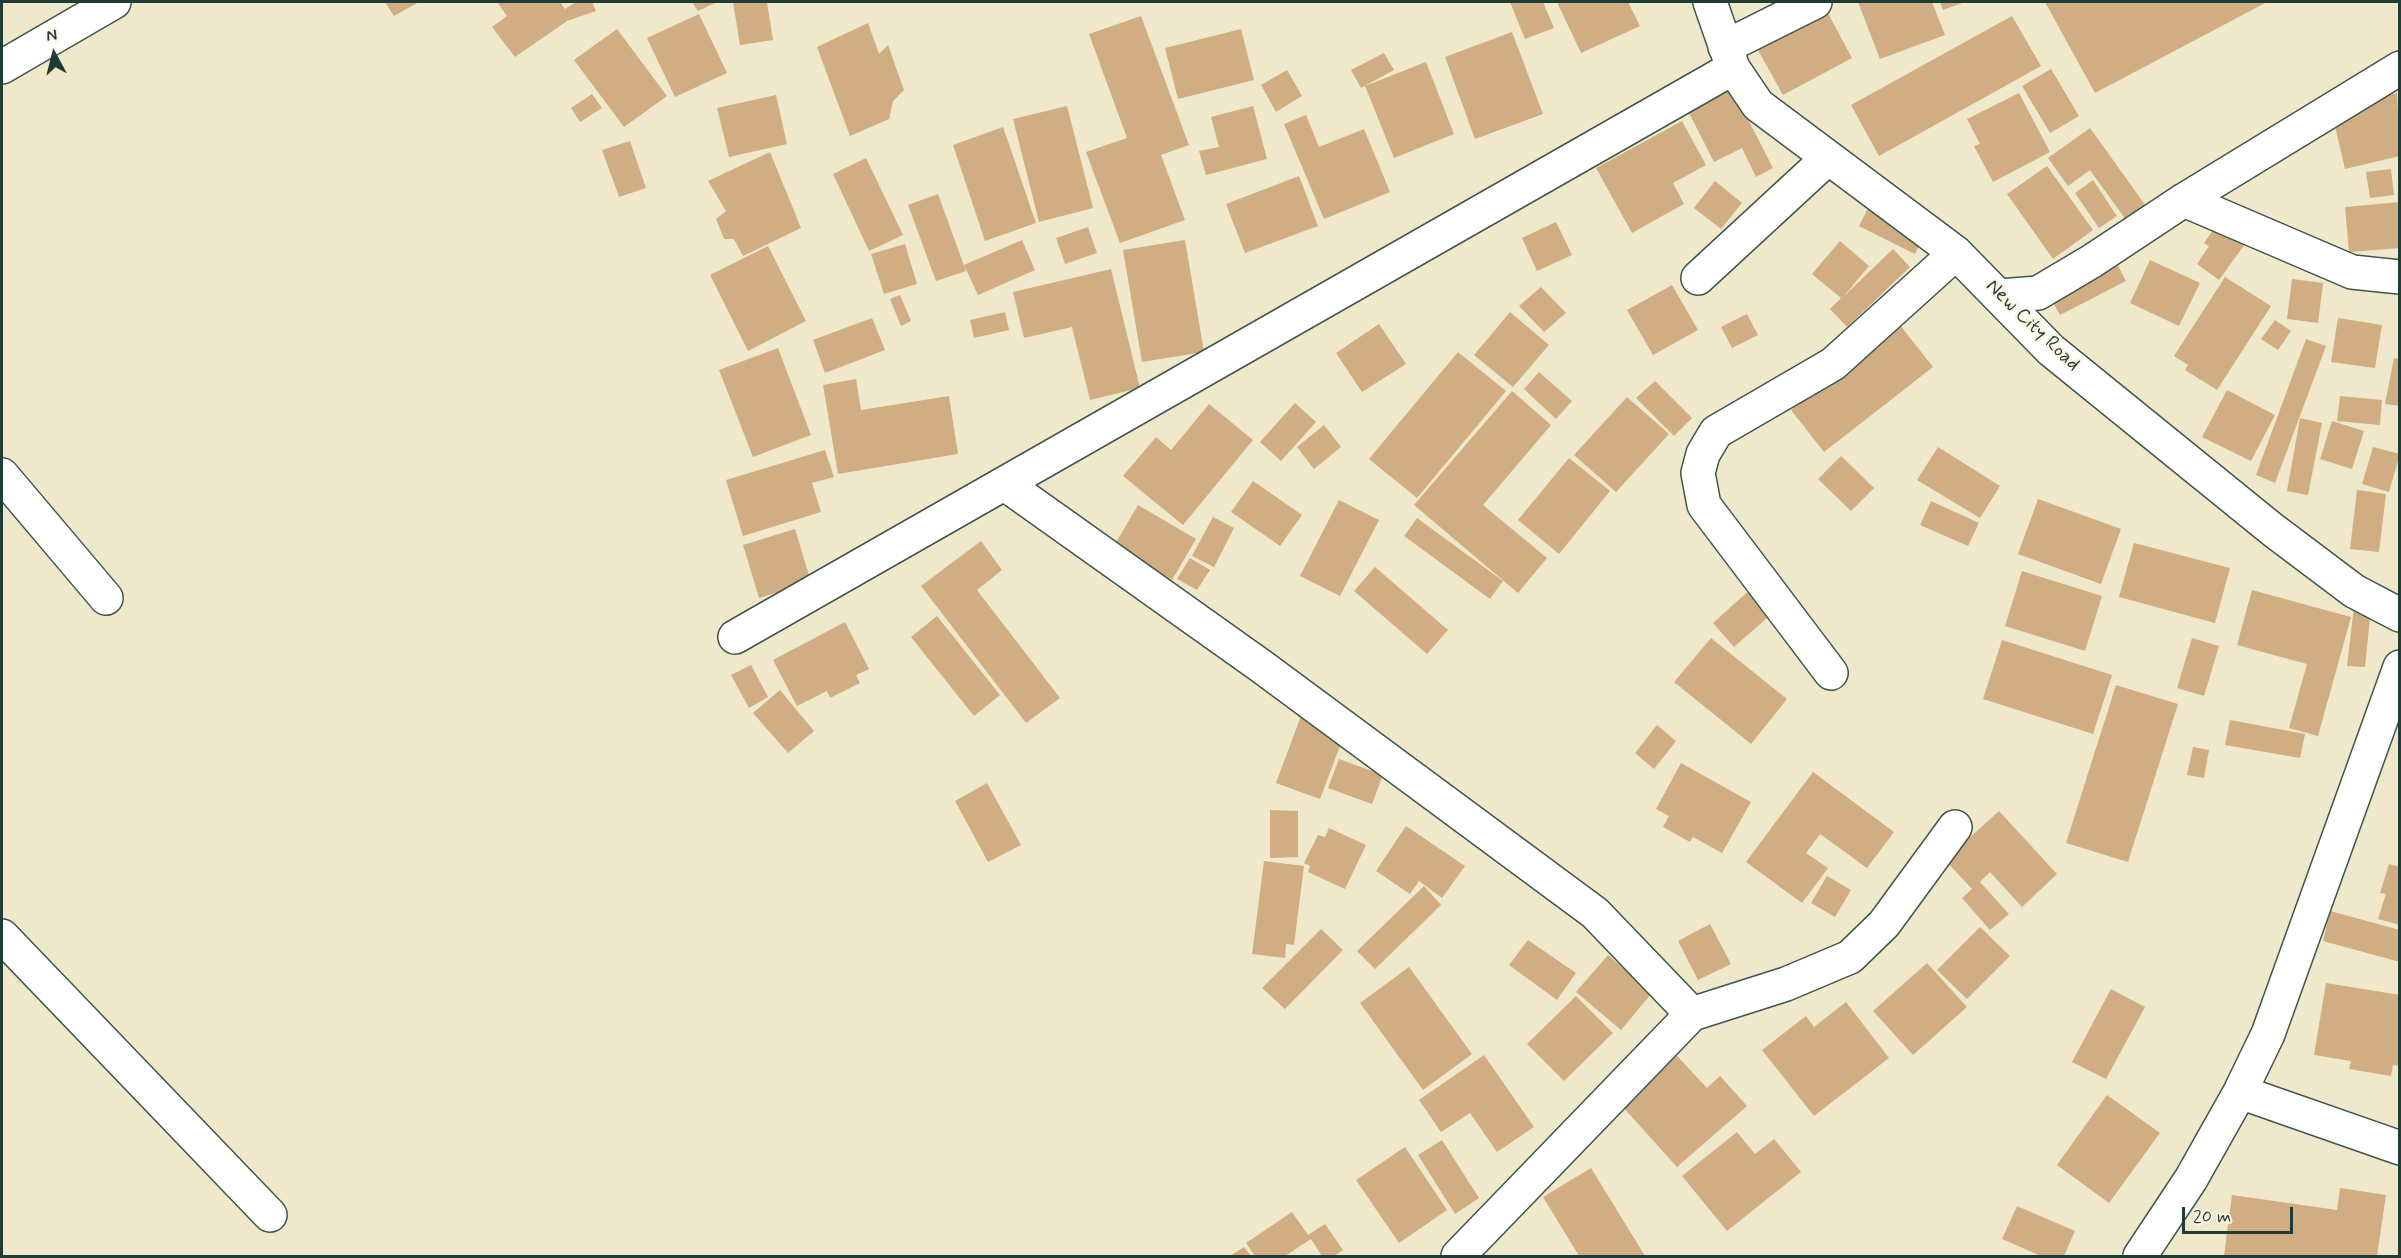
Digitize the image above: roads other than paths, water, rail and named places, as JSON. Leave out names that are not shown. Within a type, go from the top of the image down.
[{"type":"street","points":[[2,67],[114,2]]},
{"type":"street","name":"New City Road","points":[[1710,2],[1729,58],[1758,105],[1956,253],[2051,350],[2273,530],[2354,591],[2400,615]]},
{"type":"street","points":[[735,637],[1005,484],[1729,58],[1815,2]]},
{"type":"street","points":[[2000,296],[2038,293],[2092,261],[2184,200],[2400,68]]},
{"type":"street","points":[[1698,278],[1828,158]]},
{"type":"street","points":[[2184,200],[2344,269],[2400,278]]},
{"type":"street","points":[[1831,673],[1704,505],[1698,473],[1703,454],[1716,432],[1833,364],[1956,253]]},
{"type":"street","points":[[2,475],[106,598]]},
{"type":"street","points":[[1005,484],[1261,666],[1595,913],[1692,1014]]},
{"type":"street","points":[[2140,1257],[2191,1179],[2240,1092],[2268,1034],[2400,667]]},
{"type":"street","points":[[1458,1257],[1692,1014],[1786,984],[1850,957],[1884,924],[1955,827]]},
{"type":"street","points":[[2,936],[270,1215]]},
{"type":"street","points":[[2240,1092],[2400,1148]]}]
